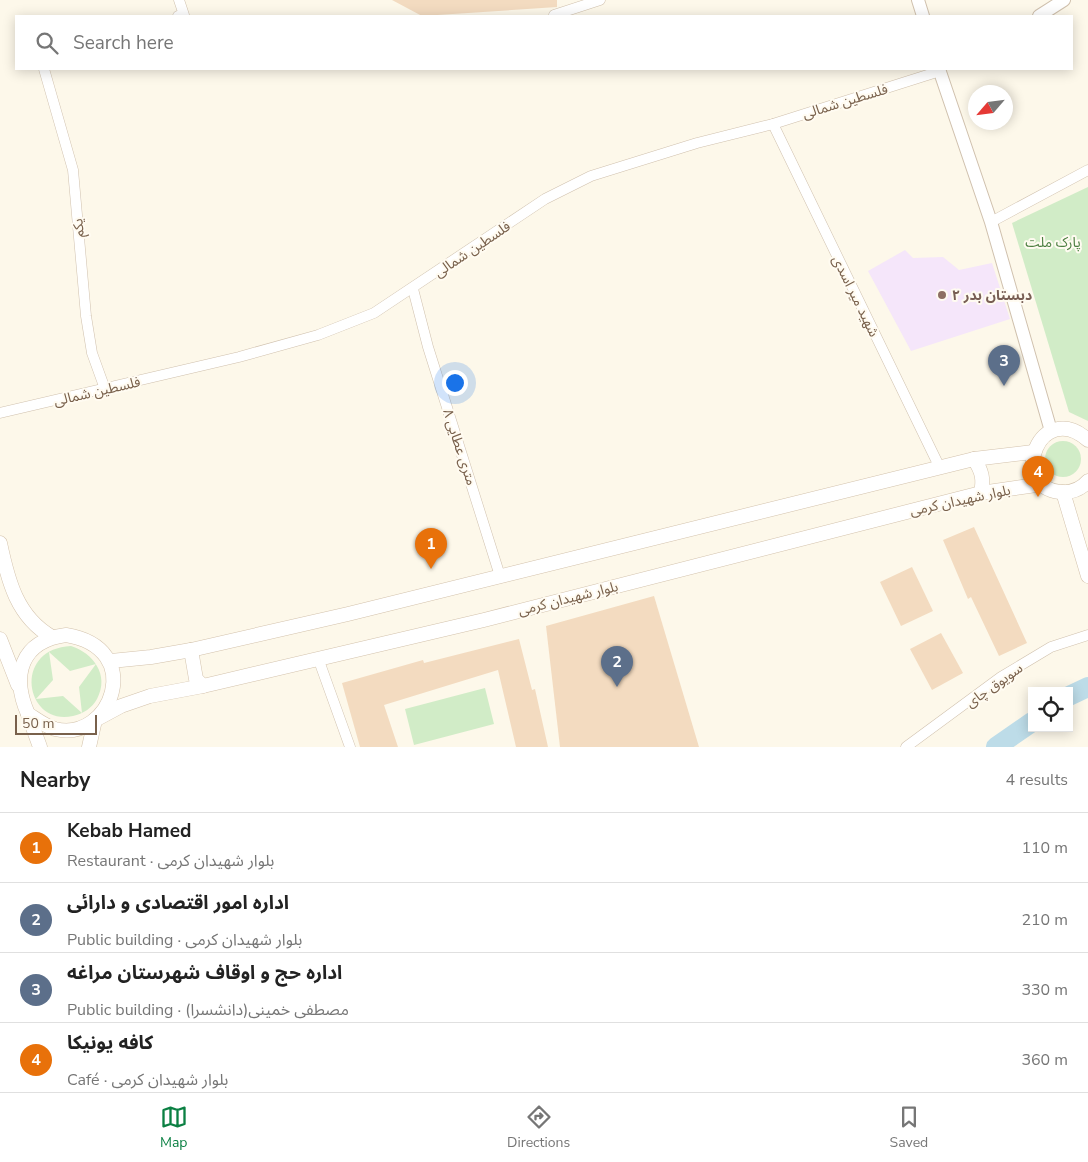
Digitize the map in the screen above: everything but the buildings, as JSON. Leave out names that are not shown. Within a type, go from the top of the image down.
[{"type":"main road","points":[[1087,486],[1063,492],[1050,489],[1043,484],[1033,469],[1033,452],[1043,436],[1051,431],[1072,430],[1088,440]]},
{"type":"main road","points":[[111,661],[191,650],[974,459],[1033,452]]},
{"type":"main road","points":[[974,459],[981,469],[983,481],[981,493]]},
{"type":"main road","name":"بلوار شهیدان کرمی","points":[[96,720],[121,706],[150,696],[203,686],[493,617],[981,493],[1043,484]]},
{"type":"main road","points":[[1063,492],[1088,576]]},
{"type":"main road","points":[[0,543],[3,578],[26,617],[52,637]]},
{"type":"main road","points":[[19,687],[20,671],[27,656],[38,644],[52,637],[66,635],[80,637],[93,643],[111,661],[114,681],[112,696],[96,720],[89,747]]},
{"type":"main road","points":[[0,639],[40,747]]},
{"type":"main road","points":[[191,650],[196,679],[203,686]]},
{"type":"main road","points":[[28,714],[41,723],[62,729],[83,727],[96,720]]},
{"type":"street","points":[[179,0],[184,15]]},
{"type":"street","points":[[554,15],[600,0]]},
{"type":"street","points":[[918,0],[923,15]]},
{"type":"street","points":[[1041,15],[1064,0]]},
{"type":"street","name":"یکم","points":[[44,70],[73,170],[86,316],[92,353],[105,389]]},
{"type":"street","points":[[941,70],[991,222],[1051,431]]},
{"type":"street","name":"فلسطین شمالی","points":[[0,413],[239,357],[318,335],[374,313],[413,289],[546,199],[591,176],[697,143],[773,124],[941,70]]},
{"type":"street","name":"شهید میر اسدی","points":[[773,124],[940,468]]},
{"type":"street","points":[[991,222],[1088,170]]},
{"type":"street","name":"۸ متری عطایی","points":[[413,289],[428,347],[500,576]]},
{"type":"street","name":"سویوق چای","points":[[906,747],[1001,678],[1051,647],[1088,635]]},
{"type":"street","points":[[318,658],[350,747]]},
{"type":"shaded area","name":"دبستان بدر ۲","points":[[905,250],[913,258],[943,257],[959,270],[992,263],[1010,319],[911,351],[868,271]]},
{"type":"green space","name":"پارک ملت","points":[[1088,187],[1088,421],[1069,412],[1012,223]]},
{"type":"green space","points":[[1063,441],[1075,447],[1081,459],[1075,471],[1063,477],[1051,471],[1045,459],[1051,447]]},
{"type":"green space","points":[[71,646],[86,654],[96,664],[70,671],[49,652]]},
{"type":"green space","points":[[49,652],[53,680],[36,699],[32,686],[33,672],[39,660]]},
{"type":"green space","points":[[96,664],[102,682],[101,690],[95,702],[82,713],[79,687]]},
{"type":"green space","points":[[485,688],[494,724],[414,745],[405,709]]},
{"type":"green space","points":[[63,696],[82,713],[73,716],[57,716],[44,710],[36,699]]},
{"type":"waterway","name":"سویوق چای","points":[[1073,694],[1088,687]]},
{"type":"waterway","name":"سویوق چای","points":[[996,747],[1028,725]]},
{"type":"place","name":"دبستان بدر ۲","points":[[942,295]]},
{"type":"place","name":"اداره حج و اوقاف شهرستان مراغه","points":[[1004,386]]},
{"type":"place","name":"کافه یونیکا","points":[[1038,497]]},
{"type":"place","name":"Kebab Hamed","points":[[431,569]]},
{"type":"place","name":"اداره امور اقتصادی و دارائی","points":[[617,687]]}]
